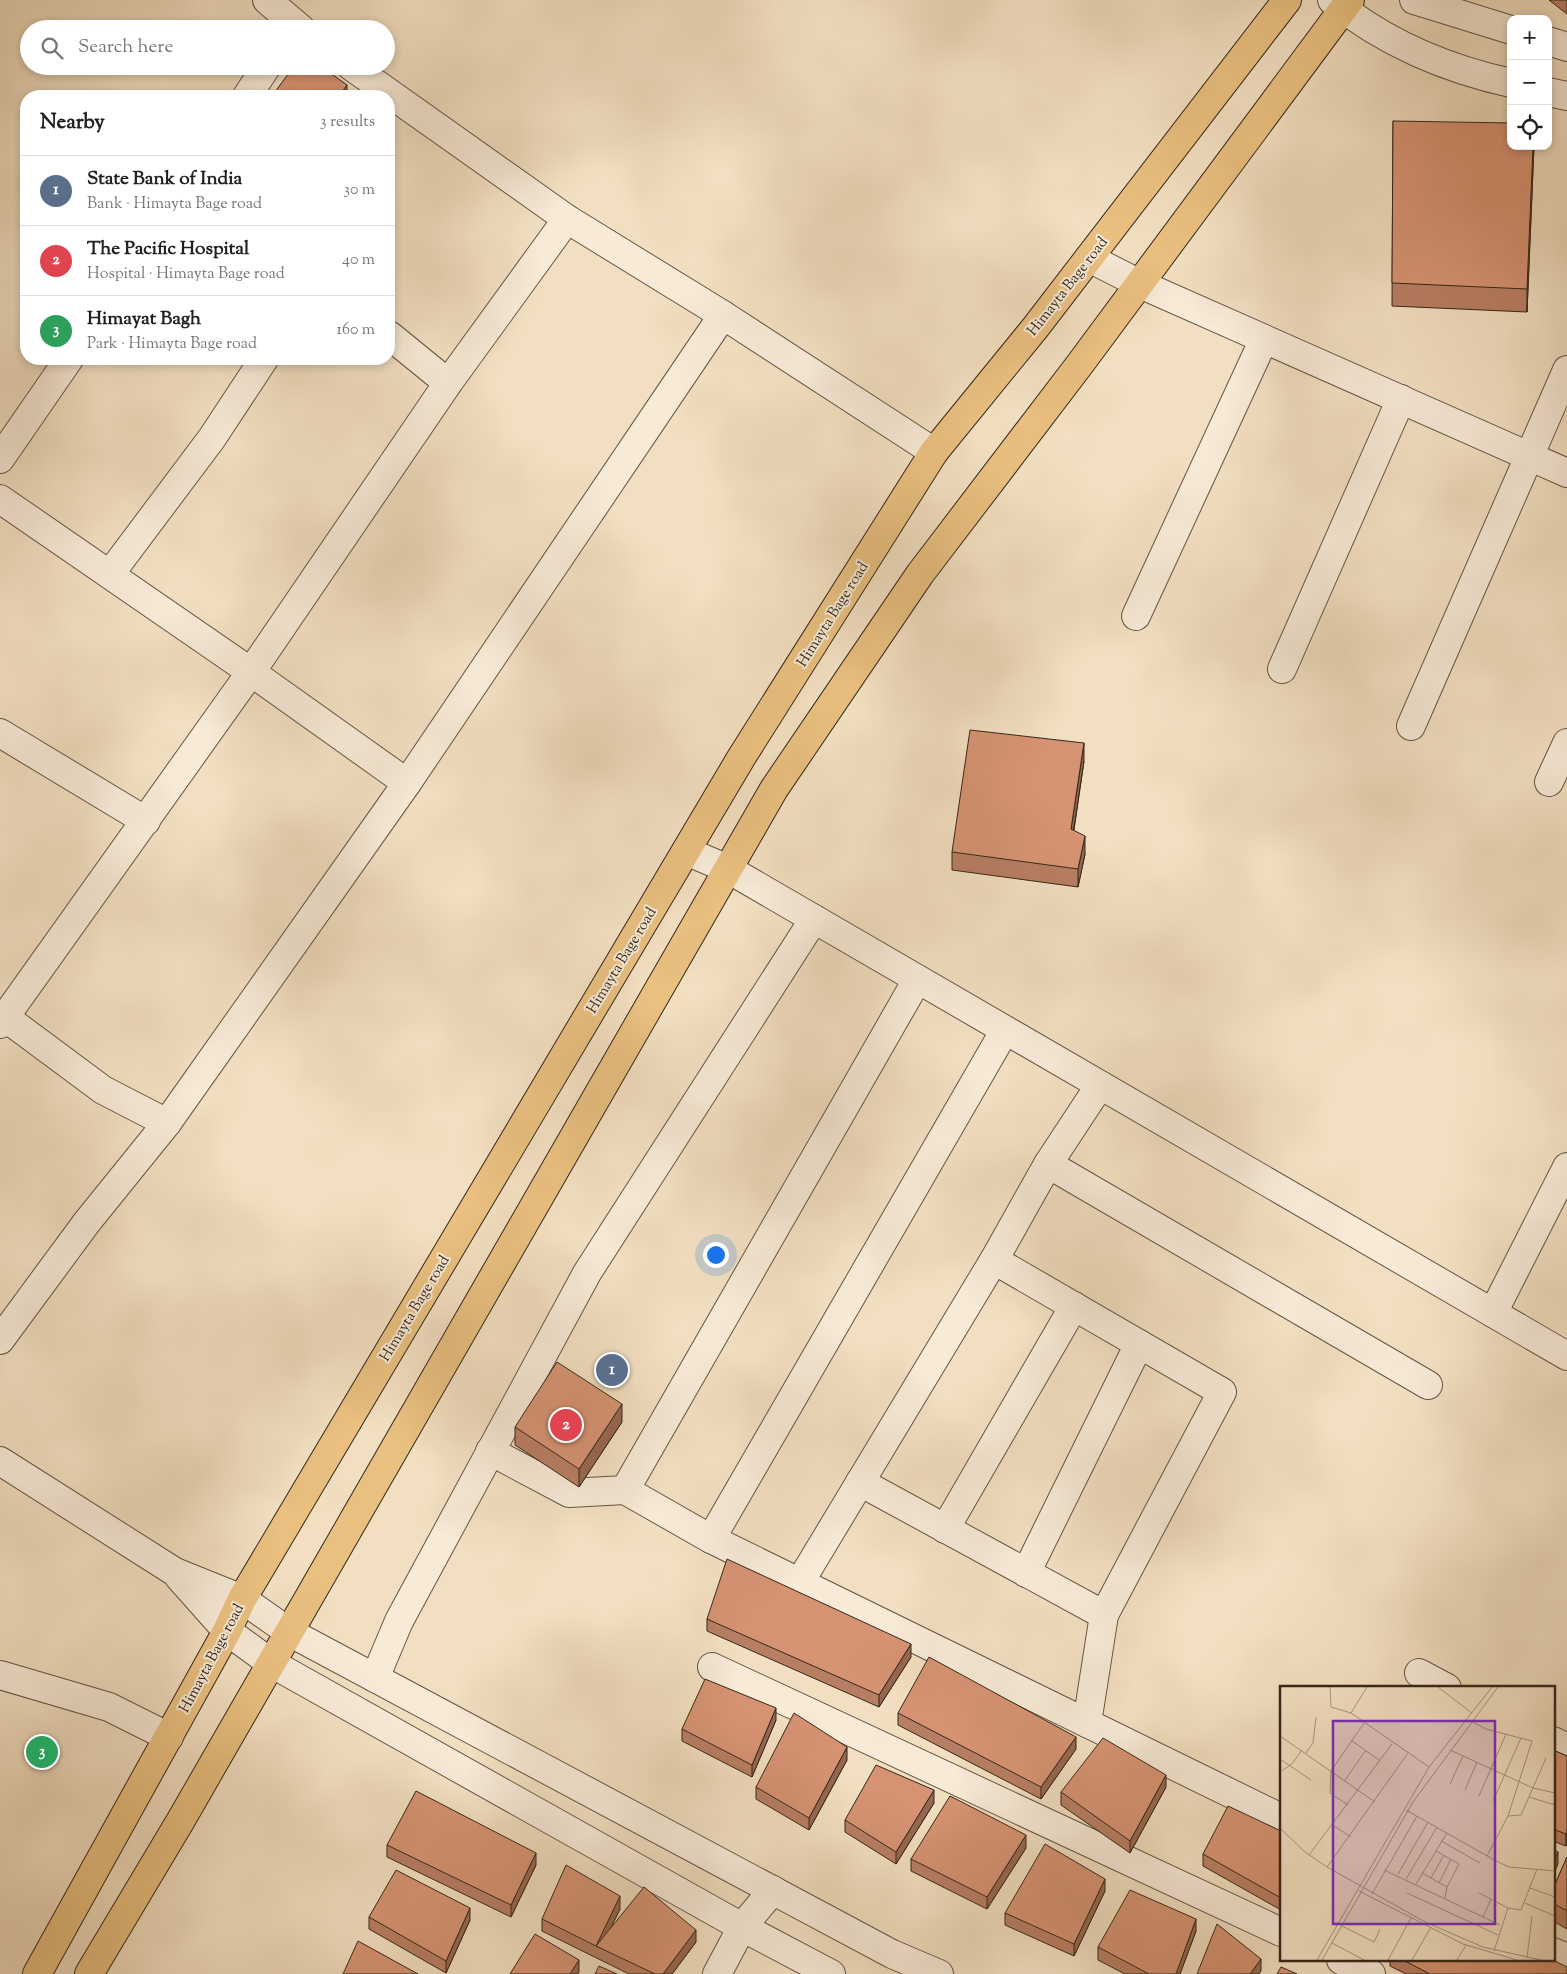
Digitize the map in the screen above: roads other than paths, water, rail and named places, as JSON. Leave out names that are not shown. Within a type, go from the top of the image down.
[{"type":"main road","name":"Himayta Bage road","points":[[37,1974],[227,1631],[242,1599],[741,758],[934,452],[1035,328],[1287,0]]},
{"type":"main road","points":[[90,1974],[272,1663],[774,789],[920,574],[1140,284],[1342,3]]},
{"type":"street","points":[[267,0],[288,20]]},
{"type":"street","points":[[1414,0],[1507,29]]},
{"type":"street","points":[[1342,3],[1407,48],[1482,77],[1507,83]]},
{"type":"street","points":[[1552,43],[1567,47]]},
{"type":"street","points":[[251,90],[261,75]]},
{"type":"street","points":[[364,75],[385,90]]},
{"type":"street","points":[[1552,93],[1567,96]]},
{"type":"street","points":[[395,97],[567,219],[723,315],[934,452]]},
{"type":"street","points":[[167,1124],[103,1090],[3,1021],[251,672],[448,383],[567,219]]},
{"type":"street","points":[[1089,258],[1140,284],[1567,473]]},
{"type":"street","points":[[0,1340],[87,1222],[167,1124],[408,783],[723,315]]},
{"type":"street","points":[[1136,616],[1264,339]]},
{"type":"street","points":[[395,340],[448,383]]},
{"type":"street","points":[[0,459],[65,365]]},
{"type":"street","points":[[110,574],[212,438],[260,365]]},
{"type":"street","points":[[1411,726],[1567,370]]},
{"type":"street","points":[[1282,669],[1401,399]]},
{"type":"street","points":[[0,499],[408,783]]},
{"type":"street","points":[[0,733],[146,820]]},
{"type":"street","points":[[1549,782],[1567,743]]},
{"type":"street","points":[[686,851],[728,869],[1567,1356]]},
{"type":"street","points":[[375,1678],[398,1621],[587,1273],[814,919]]},
{"type":"street","points":[[625,1490],[917,980]]},
{"type":"street","points":[[711,1540],[1005,1030]]},
{"type":"street","points":[[800,1582],[994,1260],[1048,1164],[1100,1085]]},
{"type":"street","points":[[1048,1164],[1428,1385]]},
{"type":"street","points":[[1493,1313],[1567,1168]]},
{"type":"street","points":[[994,1260],[1222,1392],[1104,1615],[1087,1723]]},
{"type":"street","points":[[945,1529],[1074,1306]]},
{"type":"street","points":[[1026,1573],[1139,1344]]},
{"type":"street","points":[[490,1451],[569,1493],[625,1490],[711,1540],[1280,1818]]},
{"type":"street","points":[[0,1461],[175,1572],[242,1599],[289,1632],[892,1954],[938,1974]]},
{"type":"street","points":[[860,1482],[1104,1615]]},
{"type":"street","points":[[175,1572],[227,1631],[272,1663],[742,1927],[831,1974]]},
{"type":"street","points":[[712,1667],[1280,1932]]},
{"type":"street","points":[[1419,1673],[1444,1686]]},
{"type":"street","points":[[0,1675],[109,1707],[169,1736]]},
{"type":"street","points":[[1554,1742],[1567,1748]]},
{"type":"street","points":[[717,1974],[742,1927],[773,1890]]},
{"type":"street","points":[[1554,1952],[1567,1958]]},
{"type":"street","points":[[1345,1962],[1371,1974]]},
{"type":"place","name":"State Bank of India","points":[[612,1370]]},
{"type":"place","name":"The Pacific Hospital","points":[[566,1425]]},
{"type":"place","name":"Himayat Bagh","points":[[42,1752]]}]
